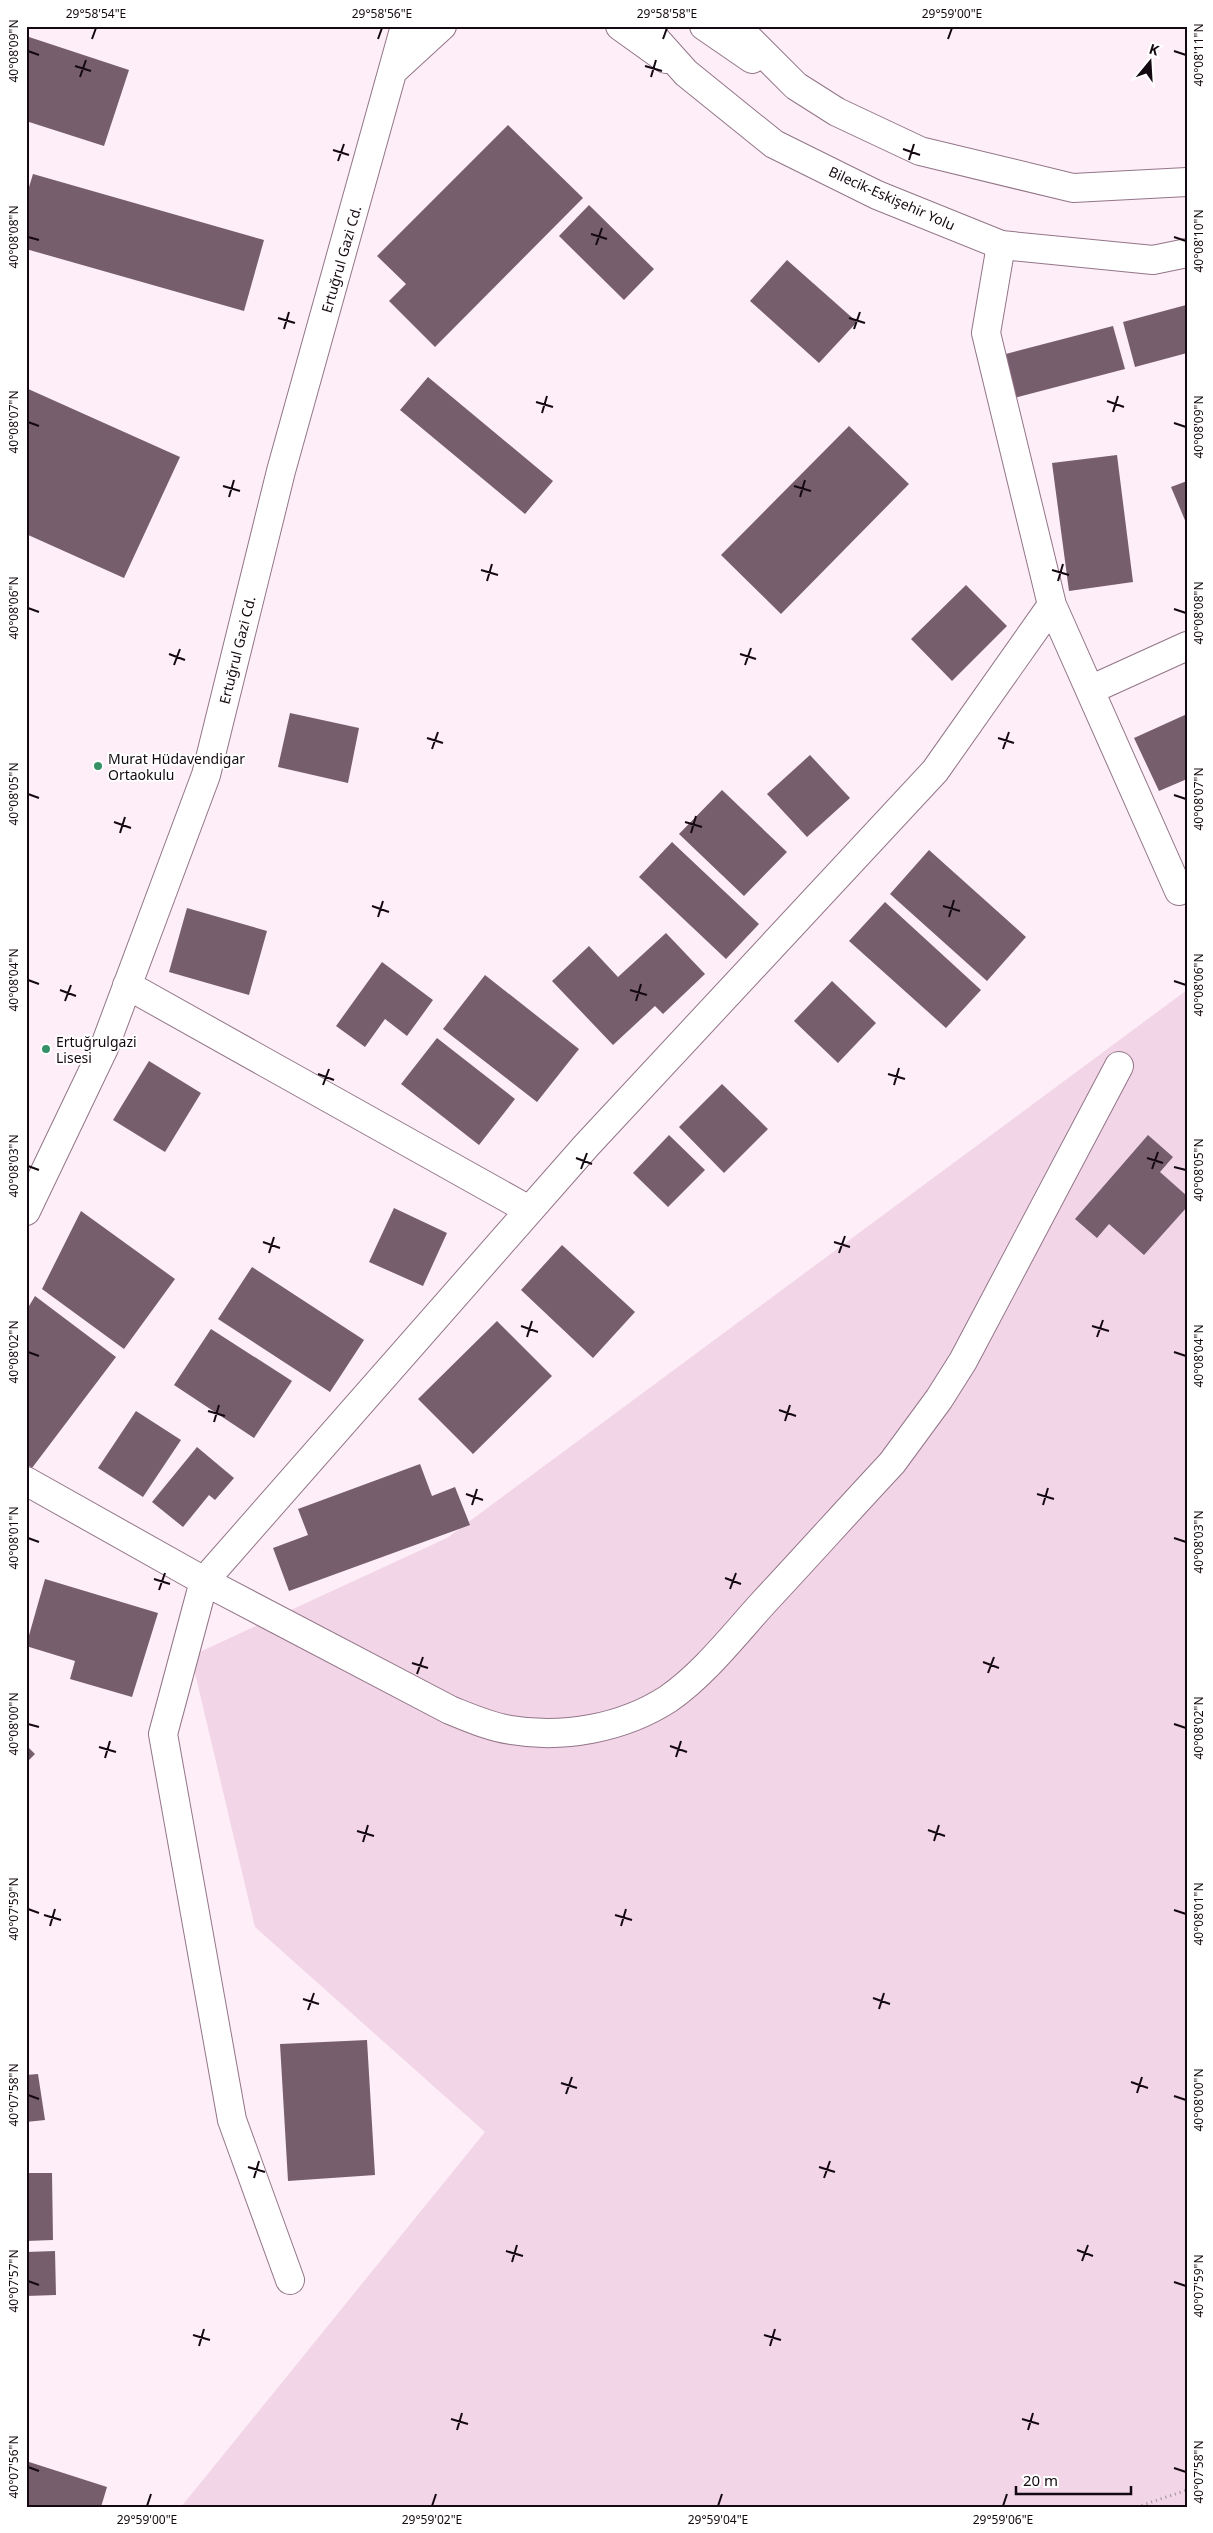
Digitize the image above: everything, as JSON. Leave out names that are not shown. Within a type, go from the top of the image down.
[{"type":"street","name":"Ertuğrul Gazi Cd.","points":[[26,1211],[104,1048],[206,775],[281,471],[406,26]]},
{"type":"street","points":[[393,71],[442,26]]},
{"type":"street","points":[[620,26],[686,73]]},
{"type":"street","name":"Bilecik-Eskişehir Yolu","points":[[644,26],[686,73],[774,144],[877,195],[1001,245],[1153,260],[1187,253]]},
{"type":"street","points":[[704,26],[837,112],[920,151],[1073,188],[1187,182]]},
{"type":"street","points":[[736,26],[796,86]]},
{"type":"street","points":[[1001,245],[986,333],[1052,605],[1179,891]]},
{"type":"street","points":[[290,2280],[232,2120],[162,1734],[204,1581],[529,1210],[935,771],[1052,605]]},
{"type":"street","points":[[1090,690],[1187,646]]},
{"type":"street","points":[[128,985],[529,1210]]},
{"type":"street","points":[[26,1481],[204,1581],[450,1710],[480,1722],[511,1730],[551,1733],[575,1732],[607,1726],[639,1714],[668,1698],[708,1663],[886,1470],[917,1431],[962,1361],[1119,1066]]},
{"type":"path","points":[[1137,2507],[1187,2490]]},
{"type":"shaded area","points":[[1187,990],[1187,2507],[181,2507],[485,2132],[255,1927],[191,1656],[447,1538]]},
{"type":"building","points":[[26,36],[129,70],[104,146],[26,121]]},
{"type":"building","points":[[508,125],[583,198],[435,347],[389,301],[406,284],[377,256]]},
{"type":"building","points":[[33,174],[264,240],[244,311],[26,249],[26,197]]},
{"type":"building","points":[[589,205],[654,269],[624,300],[559,236]]},
{"type":"building","points":[[787,260],[857,322],[819,363],[750,301]]},
{"type":"building","points":[[1186,305],[1187,353],[1135,367],[1123,322]]},
{"type":"building","points":[[1113,326],[1125,369],[1014,398],[1002,355]]},
{"type":"building","points":[[428,377],[553,481],[525,514],[400,410]]},
{"type":"building","points":[[26,388],[180,457],[124,578],[26,534]]},
{"type":"building","points":[[849,426],[909,484],[781,614],[721,555]]},
{"type":"building","points":[[1117,455],[1133,582],[1069,591],[1052,463]]},
{"type":"building","points":[[1187,481],[1187,525],[1171,487]]},
{"type":"building","points":[[966,585],[1007,626],[952,681],[911,639]]},
{"type":"building","points":[[290,713],[359,728],[348,783],[278,767]]},
{"type":"building","points":[[1187,714],[1187,779],[1159,791],[1134,738]]},
{"type":"building","points":[[810,755],[850,798],[807,837],[767,794]]},
{"type":"building","points":[[722,790],[787,852],[744,896],[679,834]]},
{"type":"building","points":[[672,842],[759,924],[726,959],[639,877]]},
{"type":"building","points":[[929,850],[1026,937],[987,981],[890,894]]},
{"type":"building","points":[[885,902],[981,990],[946,1028],[849,941]]},
{"type":"building","points":[[187,908],[267,931],[249,995],[169,972]]},
{"type":"building","points":[[666,933],[705,974],[663,1014],[655,1006],[613,1045],[552,981],[589,946],[618,977]]},
{"type":"building","points":[[382,962],[433,1000],[407,1036],[385,1019],[365,1047],[336,1026]]},
{"type":"building","points":[[485,975],[579,1049],[537,1102],[443,1029]]},
{"type":"building","points":[[832,981],[876,1023],[838,1063],[794,1021]]},
{"type":"building","points":[[437,1038],[515,1099],[479,1145],[401,1084]]},
{"type":"building","points":[[149,1061],[201,1093],[165,1152],[113,1120]]},
{"type":"building","points":[[722,1084],[768,1129],[724,1173],[679,1127]]},
{"type":"building","points":[[669,1135],[705,1170],[668,1207],[633,1173]]},
{"type":"building","points":[[1148,1135],[1173,1157],[1160,1172],[1187,1196],[1187,1207],[1144,1255],[1109,1224],[1097,1238],[1075,1219]]},
{"type":"building","points":[[394,1208],[447,1233],[423,1286],[369,1262]]},
{"type":"building","points":[[81,1211],[175,1279],[124,1349],[42,1289]]},
{"type":"building","points":[[562,1245],[635,1312],[593,1358],[521,1290]]},
{"type":"building","points":[[252,1267],[364,1340],[330,1392],[218,1319]]},
{"type":"building","points":[[35,1296],[116,1357],[32,1468],[26,1464],[26,1311]]},
{"type":"building","points":[[497,1321],[552,1376],[473,1454],[418,1399]]},
{"type":"building","points":[[211,1329],[292,1381],[254,1438],[174,1385]]},
{"type":"building","points":[[136,1411],[181,1440],[143,1497],[98,1468]]},
{"type":"building","points":[[197,1447],[234,1478],[215,1500],[209,1495],[183,1527],[152,1502]]},
{"type":"building","points":[[420,1464],[432,1496],[455,1487],[470,1525],[289,1591],[273,1548],[308,1535],[298,1509]]},
{"type":"building","points":[[45,1579],[158,1613],[132,1697],[70,1679],[75,1661],[26,1646]]},
{"type":"building","points":[[26,1745],[35,1754],[26,1763]]},
{"type":"building","points":[[367,2040],[375,2175],[288,2181],[280,2044]]},
{"type":"building","points":[[38,2074],[45,2120],[26,2122],[26,2075]]},
{"type":"building","points":[[26,2173],[52,2173],[53,2240],[26,2241]]},
{"type":"building","points":[[55,2251],[56,2295],[26,2296],[26,2252]]},
{"type":"building","points":[[26,2461],[107,2487],[101,2507],[26,2507]]},
{"type":"place","name":"Murat Hüdavendigar Ortaokulu","points":[[98,766]]},
{"type":"place","name":"Ertuğrulgazi Lisesi","points":[[46,1049]]}]
